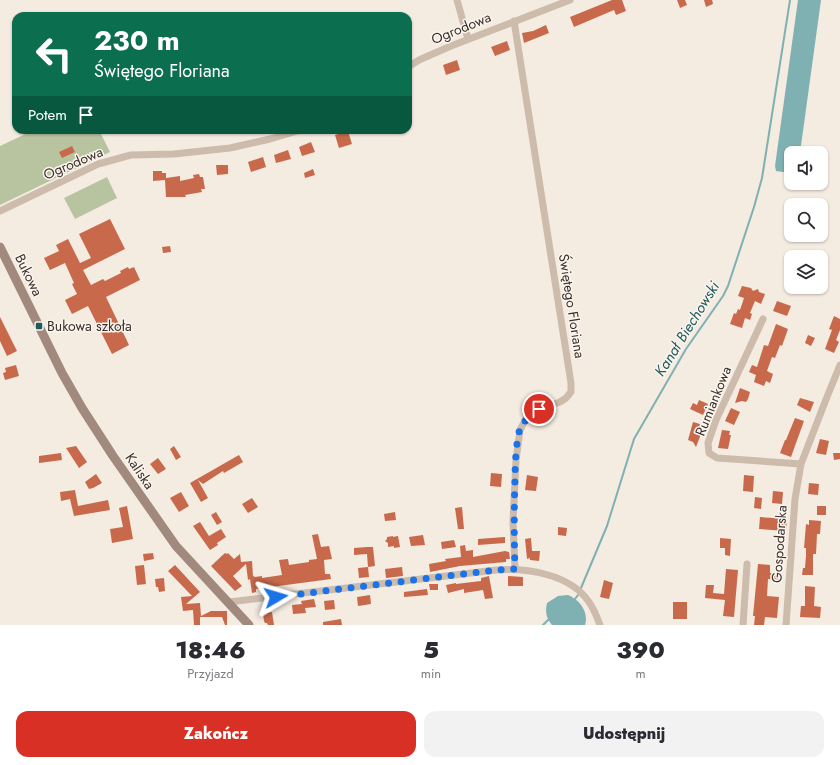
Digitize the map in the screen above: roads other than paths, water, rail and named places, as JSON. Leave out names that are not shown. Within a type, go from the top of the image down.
[{"type":"main road","name":"Bukowa","points":[[0,248],[33,314]]},
{"type":"main road","name":"Kaliska","points":[[33,314],[62,373],[82,408],[117,462],[176,546],[249,625]]},
{"type":"street","points":[[457,0],[468,38]]},
{"type":"street","name":"Ogrodowa","points":[[412,64],[468,38],[570,0]]},
{"type":"street","name":"Świętego Floriana","points":[[514,21],[571,383],[571,392],[566,398],[560,402],[539,409],[527,417],[520,430],[515,476],[515,569]]},
{"type":"street","name":"Ogrodowa","points":[[0,211],[98,164],[131,155],[174,154],[230,148],[270,140],[289,134]]},
{"type":"street","name":"Rumiankowa","points":[[763,319],[716,420],[708,443],[709,453],[717,458],[801,464]]},
{"type":"street","name":"Gospodarska","points":[[786,625],[795,499],[801,464],[824,402],[840,365]]},
{"type":"street","points":[[743,625],[747,564]]},
{"type":"street","points":[[229,602],[515,569],[531,570],[547,574],[566,582],[589,601],[600,625]]},
{"type":"water","points":[[798,0],[821,0],[801,146],[784,146],[784,172],[776,171],[775,166]]},
{"type":"water","points":[[568,595],[580,603],[585,611],[585,625],[552,625],[548,619],[546,614],[547,603],[558,596]]},
{"type":"waterway","name":"Kanał Biechowski","points":[[581,588],[607,526],[634,439],[686,349],[723,296],[728,286],[762,178],[790,0]]},
{"type":"waterway","name":"Kanał Biechowski","points":[[575,599],[578,595]]},
{"type":"waterway","name":"Kanał Biechowski","points":[[543,625],[549,619]]},
{"type":"place","name":"Bukowa szkoła","points":[[39,326]]}]
